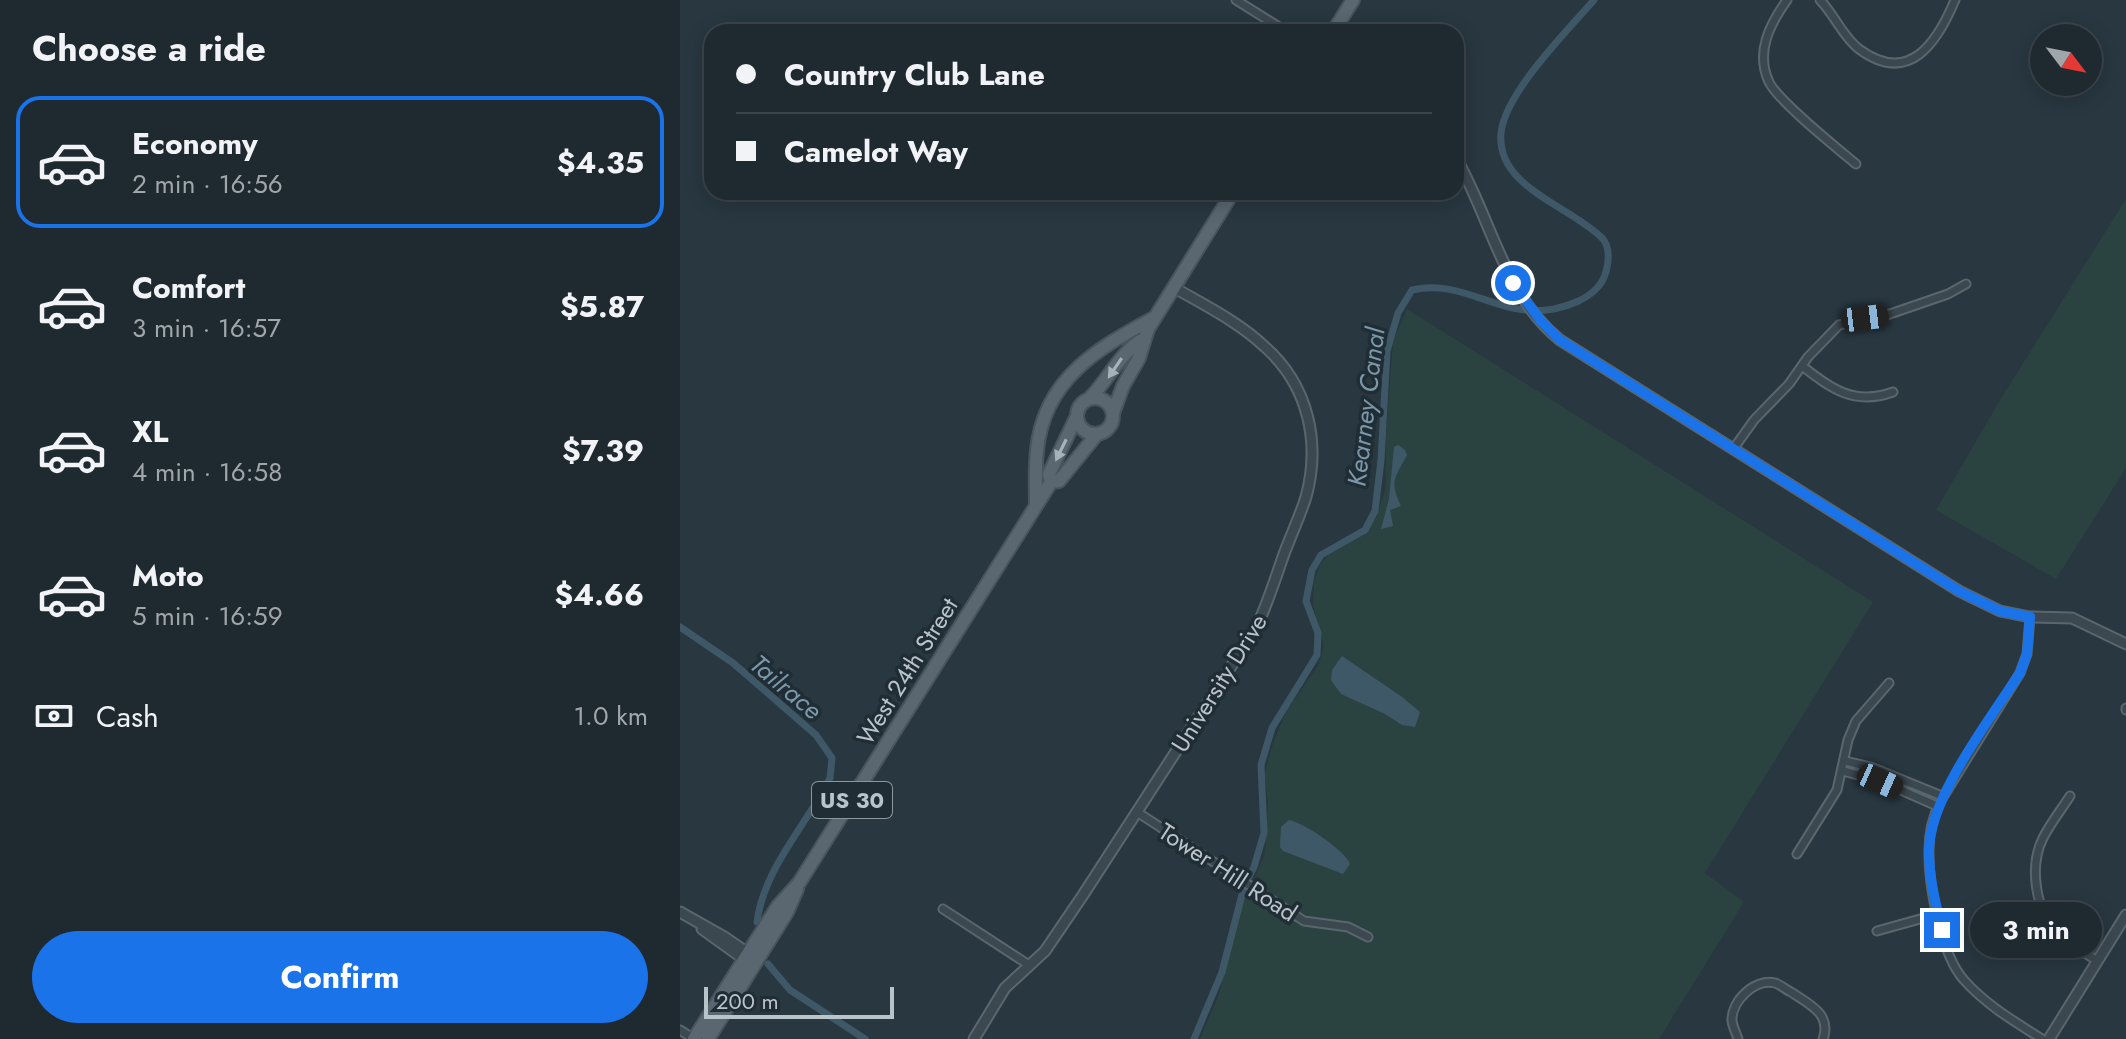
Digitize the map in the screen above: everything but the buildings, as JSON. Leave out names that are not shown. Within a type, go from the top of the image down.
[{"type":"main road","points":[[1338,24],[1353,0]]},
{"type":"main road","name":"US 30","points":[[1097,434],[1109,428],[1123,386],[1139,358],[1142,340],[1228,200]]},
{"type":"main road","points":[[1036,506],[1039,437],[1058,391],[1092,353],[1154,318]]},
{"type":"main road","name":"US 30","points":[[1076,418],[1080,405],[1106,382],[1128,348],[1142,340]]},
{"type":"main road","points":[[1090,398],[1105,400],[1113,413]]},
{"type":"main road","points":[[1076,418],[1085,432],[1097,434]]},
{"type":"main road","name":"West 24th Street","points":[[708,1039],[778,906],[799,883],[1051,482],[1049,474],[1076,418]]},
{"type":"main road","name":"West 24th Street","points":[[1051,482],[1059,481],[1097,434]]},
{"type":"main road","name":"West 24th Street","points":[[694,1039],[751,960]]},
{"type":"street","points":[[1236,0],[1274,24]]},
{"type":"street","points":[[1787,0],[1769,27],[1763,47],[1769,82],[1856,164]]},
{"type":"street","points":[[1820,0],[1859,49],[1885,62],[1900,64],[1916,58],[1934,41],[1955,0]]},
{"type":"street","points":[[1464,172],[1522,299],[1560,340],[1959,591],[2000,611],[2030,617],[2072,618],[2126,644]]},
{"type":"street","points":[[1734,448],[1754,420],[1839,325],[1890,314],[1948,294],[1966,284]]},
{"type":"street","name":"University Drive","points":[[974,1039],[1005,988],[1045,951],[1063,925],[1256,628],[1270,600],[1306,497],[1312,467],[1309,417],[1302,397],[1287,372],[1256,339],[1173,287]]},
{"type":"street","points":[[1802,366],[1827,385],[1849,396],[1878,397],[1893,392]]},
{"type":"street","points":[[2030,617],[2027,654],[2020,673],[1942,796],[1937,806],[1929,850],[1946,946],[1961,977],[1999,1010],[2042,1039]]},
{"type":"street","points":[[1797,854],[1828,807],[1843,771],[1848,740],[1856,721],[1889,683]]},
{"type":"street","points":[[1845,761],[1871,767],[1942,796]]},
{"type":"street","points":[[1843,771],[1880,781],[1937,806]]},
{"type":"street","points":[[2070,796],[2042,839],[2035,872],[2039,897],[2046,919],[2056,931],[2097,961]]},
{"type":"street","name":"Tower Hill Road","points":[[1137,812],[1304,921],[1348,927],[1368,937]]},
{"type":"street","points":[[943,909],[1029,965]]},
{"type":"street","points":[[680,912],[726,938],[751,960]]},
{"type":"street","points":[[1877,931],[1938,914]]},
{"type":"street","points":[[2049,1039],[2126,915]]},
{"type":"street","points":[[1738,1039],[1732,1021],[1733,1010],[1744,994],[1762,983],[1775,983],[1818,1009],[1825,1021],[1823,1039]]},
{"type":"street","points":[[680,1030],[694,1039]]},
{"type":"green space","points":[[2126,199],[2126,468],[2056,579],[1936,510],[2000,400]]},
{"type":"green space","points":[[1407,309],[1873,602],[1705,873],[1744,902],[1659,1039],[1200,1039],[1219,994],[1241,908],[1265,854],[1268,804],[1265,774],[1271,749],[1286,712],[1318,666],[1324,646],[1313,605],[1314,581],[1321,563],[1330,554],[1365,534],[1377,516],[1386,487],[1386,436],[1393,342]]},
{"type":"water","points":[[1398,445],[1407,455],[1394,485],[1401,506],[1390,510],[1393,526],[1381,529],[1389,499],[1394,447]]},
{"type":"water","points":[[1342,656],[1420,712],[1415,727],[1402,725],[1341,694],[1331,680],[1332,670]]},
{"type":"water","points":[[1289,820],[1313,831],[1347,858],[1350,864],[1343,874],[1283,851],[1280,847],[1281,827]]},
{"type":"waterway","name":"Kearney Canal","points":[[1194,1039],[1222,972],[1244,887],[1254,867],[1264,833],[1261,765],[1272,728],[1317,655],[1318,633],[1306,601],[1312,570],[1321,555],[1365,530],[1375,511],[1387,351],[1398,313],[1412,290],[1431,288],[1466,293],[1515,309],[1554,309],[1588,296],[1604,277],[1608,256],[1602,238],[1523,182],[1510,168],[1503,152],[1501,133],[1505,117],[1525,82],[1594,0]]},
{"type":"waterway","name":"Tailrace","points":[[680,627],[733,663],[816,735],[832,758],[830,778],[777,865],[761,902],[757,922]]},
{"type":"waterway","name":"Tailrace","points":[[768,964],[790,990],[865,1039]]},
{"type":"route","points":[[1513,283],[1549,331],[1560,340],[1959,591],[2000,611],[2030,617],[2027,654],[2020,673],[1937,806],[1929,850],[1942,930]]}]
